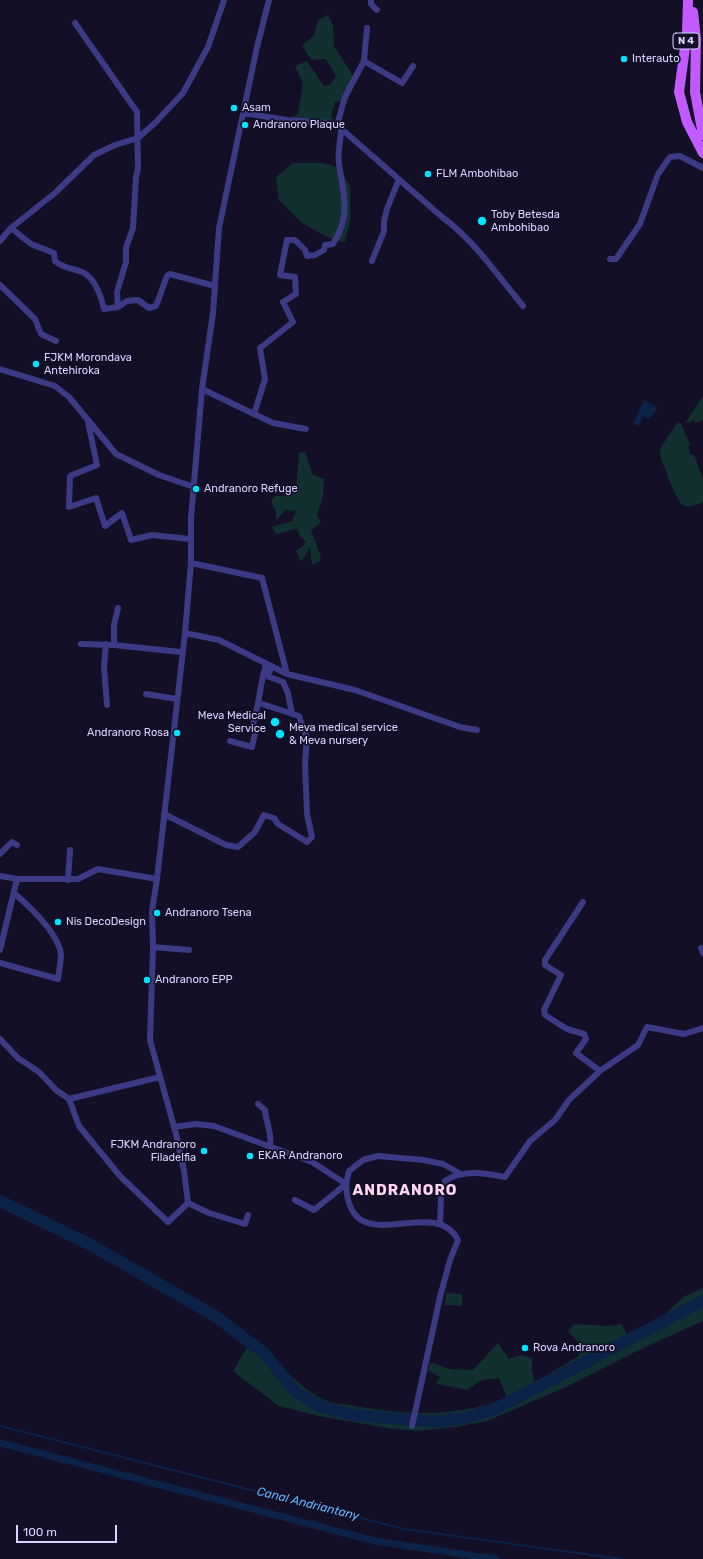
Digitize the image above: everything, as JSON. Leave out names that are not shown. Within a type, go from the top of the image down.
[{"type":"main road","name":"N 4","points":[[690,0],[696,38],[695,77],[703,107]]},
{"type":"main road","name":"N 4","points":[[690,0],[687,33],[679,82],[690,112],[702,130]]},
{"type":"main road","points":[[695,77],[695,92],[702,130]]},
{"type":"main road","points":[[679,82],[681,103],[687,122],[703,153]]},
{"type":"street","points":[[0,241],[11,228],[55,193],[94,155],[115,145],[138,138],[155,123],[183,92],[208,47],[224,0]]},
{"type":"street","points":[[188,1203],[184,1171],[174,1126],[150,1040],[153,947],[152,911],[185,633],[191,563],[190,539],[202,389],[215,286],[219,228],[257,47],[269,0]]},
{"type":"street","points":[[371,0],[371,4],[377,10]]},
{"type":"street","points":[[75,23],[137,112],[138,169],[136,177],[133,222],[126,248],[126,262],[117,292],[118,307]]},
{"type":"street","points":[[254,414],[265,379],[260,348],[292,322],[283,302],[296,294],[295,277],[280,275],[287,240],[295,240],[305,250],[307,256],[315,255],[324,250],[325,245],[334,244],[342,224],[346,196],[338,162],[339,127],[345,97],[364,62],[367,28]]},
{"type":"street","points":[[364,62],[402,83],[413,66]]},
{"type":"street","points":[[244,112],[286,120],[328,123],[339,127],[442,217],[459,229],[480,252],[523,306]]},
{"type":"street","points":[[610,260],[616,259],[640,224],[658,174],[670,157],[680,156],[703,168]]},
{"type":"street","points":[[372,261],[384,231],[384,221],[387,209],[399,179]]},
{"type":"street","points":[[11,228],[31,244],[54,253],[54,261],[59,265],[85,274],[101,293],[104,309],[118,307],[127,301],[138,300],[149,308],[156,306],[167,276],[170,274],[215,286]]},
{"type":"street","points":[[0,285],[35,319],[41,334],[56,341]]},
{"type":"street","points":[[0,369],[55,386],[69,397],[88,422],[116,454],[159,475],[194,487]]},
{"type":"street","points":[[202,389],[274,423],[306,429]]},
{"type":"street","points":[[88,422],[97,465],[70,476],[69,507],[96,498],[105,526],[122,513],[131,540],[152,535],[190,539]]},
{"type":"street","points":[[191,563],[262,578],[287,674]]},
{"type":"street","points":[[114,645],[114,625],[118,608]]},
{"type":"street","points":[[185,633],[219,640],[287,674],[355,690],[460,727],[477,730]]},
{"type":"street","points":[[81,644],[106,644],[182,652]]},
{"type":"street","points":[[106,644],[104,667],[107,705]]},
{"type":"street","points":[[230,741],[252,748],[256,729],[253,725],[259,703],[262,677],[266,664]]},
{"type":"street","points":[[266,664],[270,671],[267,676],[282,682],[288,693],[292,714]]},
{"type":"street","points":[[146,694],[177,699]]},
{"type":"street","points":[[164,814],[226,845],[238,847],[254,832],[264,815],[274,818],[278,824],[307,842],[312,836],[307,814],[305,764],[307,738],[299,716],[259,703]]},
{"type":"street","points":[[0,854],[12,842],[17,846]]},
{"type":"street","points":[[68,880],[70,850]]},
{"type":"street","points":[[0,876],[17,879],[68,880],[78,879],[98,869],[157,879]]},
{"type":"street","points":[[0,950],[17,879]]},
{"type":"street","points":[[0,963],[58,979],[61,952],[58,945],[37,913],[14,893]]},
{"type":"street","points":[[583,902],[545,960],[545,965],[561,975],[544,1010],[545,1015],[567,1029],[584,1034],[586,1039],[576,1053],[600,1070]]},
{"type":"street","points":[[153,947],[189,950]]},
{"type":"street","points":[[412,1426],[440,1297],[450,1260],[458,1240],[449,1227],[440,1223],[382,1224],[362,1222],[352,1212],[347,1198],[346,1184],[349,1171],[363,1160],[378,1156],[404,1157],[442,1164],[459,1173],[485,1173],[505,1177],[530,1141],[555,1120],[569,1100],[600,1070],[638,1045],[647,1027],[684,1034],[703,1028]]},
{"type":"street","points":[[0,1039],[18,1058],[39,1072],[56,1090],[69,1099],[79,1126],[120,1176],[168,1222],[188,1203]]},
{"type":"street","points":[[69,1099],[160,1077]]},
{"type":"street","points":[[258,1104],[265,1110],[266,1122],[272,1134],[270,1145]]},
{"type":"street","points":[[174,1126],[196,1124],[214,1126],[270,1145],[312,1162],[346,1184]]},
{"type":"street","points":[[440,1223],[441,1197],[445,1181],[459,1173]]},
{"type":"street","points":[[295,1200],[314,1210],[346,1184]]},
{"type":"street","points":[[188,1203],[209,1213],[245,1224],[248,1215]]},
{"type":"green space","points":[[328,15],[333,26],[334,46],[354,77],[348,99],[335,102],[331,116],[336,124],[286,120],[298,114],[303,84],[295,66],[307,61],[324,86],[330,85],[336,76],[326,59],[311,60],[302,45],[314,36],[318,20]]},
{"type":"green space","points":[[293,163],[323,163],[340,168],[350,187],[350,221],[345,242],[333,240],[302,223],[279,200],[276,177]]},
{"type":"green space","points":[[703,396],[703,420],[695,423],[694,420],[687,423],[686,422]]},
{"type":"green space","points":[[678,422],[681,424],[690,445],[688,446],[691,455],[694,455],[703,479],[703,502],[694,506],[685,506],[678,499],[660,455],[661,447]]},
{"type":"green space","points":[[305,452],[313,475],[324,479],[323,496],[317,515],[321,523],[311,530],[321,557],[319,562],[312,565],[310,548],[301,562],[296,551],[302,547],[306,541],[300,537],[297,529],[276,534],[272,527],[292,521],[296,511],[286,510],[276,520],[276,512],[271,501],[275,496],[292,495],[296,488],[299,453]]},
{"type":"green space","points":[[703,1288],[703,1321],[637,1351],[566,1387],[487,1421],[456,1427],[416,1431],[387,1428],[319,1416],[279,1406],[233,1371],[252,1339],[256,1339],[296,1381],[314,1395],[327,1401],[374,1409],[413,1413],[450,1412],[468,1409],[507,1398],[499,1378],[482,1380],[467,1390],[436,1384],[440,1377],[428,1370],[430,1362],[449,1369],[473,1370],[498,1343],[509,1359],[521,1355],[532,1358],[532,1370],[535,1382],[579,1356],[580,1344],[568,1331],[574,1324],[609,1326],[622,1324],[627,1336],[648,1328],[664,1319],[666,1313],[685,1296]]},
{"type":"green space","points":[[446,1293],[462,1294],[462,1306],[445,1305]]},
{"type":"water","points":[[644,400],[658,408],[649,419],[643,417],[639,426],[633,424]]},
{"type":"waterway","points":[[0,1201],[91,1245],[215,1316],[265,1354],[297,1393],[321,1407],[354,1415],[438,1422],[469,1417],[495,1409],[703,1301]]},
{"type":"waterway","name":"Canal Andriantany","points":[[0,1426],[404,1529],[621,1559]]},
{"type":"waterway","points":[[0,1443],[375,1541],[496,1559]]},
{"type":"place","name":"Interauto","points":[[624,59]]},
{"type":"place","name":"Asam","points":[[234,108]]},
{"type":"place","name":"Andranoro Plaque","points":[[245,125]]},
{"type":"place","name":"FLM Ambohibao","points":[[428,174]]},
{"type":"place","name":"Toby Betesda Ambohibao","points":[[482,221]]},
{"type":"place","name":"FJKM Morondava Antehiroka","points":[[36,364]]},
{"type":"place","name":"Andranoro Refuge","points":[[196,489]]},
{"type":"place","name":"Meva Medical Service","points":[[275,722]]},
{"type":"place","name":"Andranoro Rosa","points":[[177,733]]},
{"type":"place","name":"Meva medical service & Meva nursery","points":[[280,734]]},
{"type":"place","name":"Andranoro Tsena","points":[[157,913]]},
{"type":"place","name":"Nis DecoDesign","points":[[58,922]]},
{"type":"place","name":"Andranoro EPP","points":[[147,980]]},
{"type":"place","name":"FJKM Andranoro Filadelfia","points":[[204,1151]]},
{"type":"place","name":"EKAR Andranoro","points":[[250,1156]]},
{"type":"place","name":"Rova Andranoro","points":[[525,1348]]},
{"type":"district","name":"ANDRANORO","points":[[405,1191]]}]
